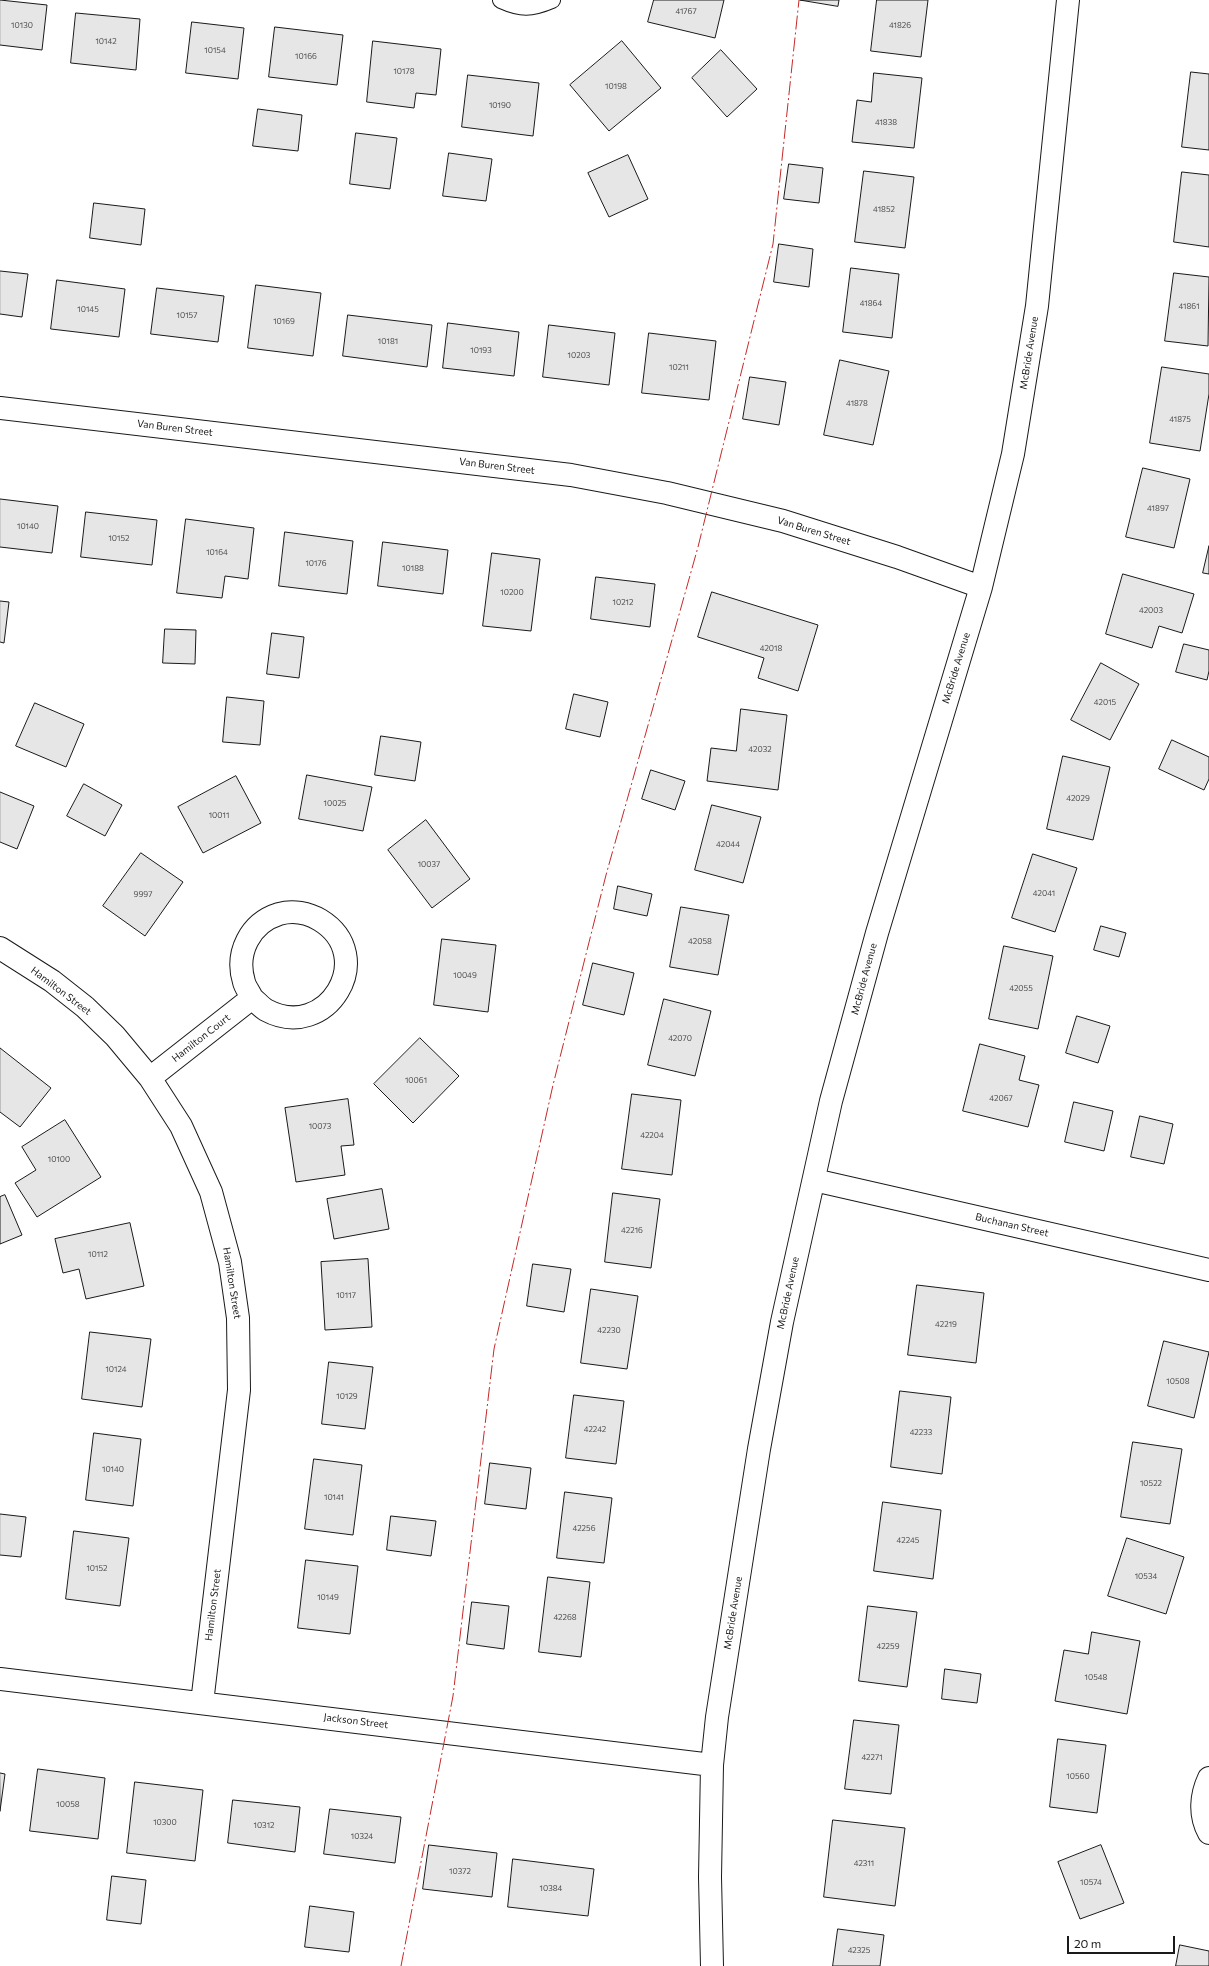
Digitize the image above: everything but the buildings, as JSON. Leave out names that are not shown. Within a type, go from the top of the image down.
[{"type":"street","name":"McBride Avenue","points":[[712,1966],[710,1877],[712,1765],[717,1717],[761,1442],[782,1322],[831,1101],[876,933],[981,587],[1013,454],[1037,306],[1068,0]]},
{"type":"street","name":"Van Buren Street","points":[[0,408],[571,475],[667,493],[783,522],[897,557],[981,587]]},
{"type":"street","points":[[297,912],[314,916],[328,925],[339,938],[345,955],[346,972],[340,989],[330,1003],[315,1012],[299,1017],[282,1016],[266,1010],[252,998],[244,983],[241,966],[243,948],[251,933],[264,921],[280,914],[297,912]]},
{"type":"street","name":"Hamilton Street","points":[[0,948],[52,981],[85,1007],[115,1036],[150,1078],[182,1126],[211,1192],[230,1262],[238,1318],[239,1390],[202,1703]]},
{"type":"street","name":"Hamilton Court","points":[[150,1078],[252,998]]},
{"type":"street","name":"Buchanan Street","points":[[814,1180],[1209,1270]]},
{"type":"street","name":"Jackson Street","points":[[0,1679],[712,1765]]},
{"type":"street","points":[[1209,1778],[1202,1796],[1202,1814],[1209,1833]]},
{"type":"lane","points":[[501,0],[518,7],[538,6],[552,0]]},
{"type":"power","points":[[401,1966],[453,1696],[494,1349],[553,1085],[606,875],[698,547],[773,244],[799,0]]}]
